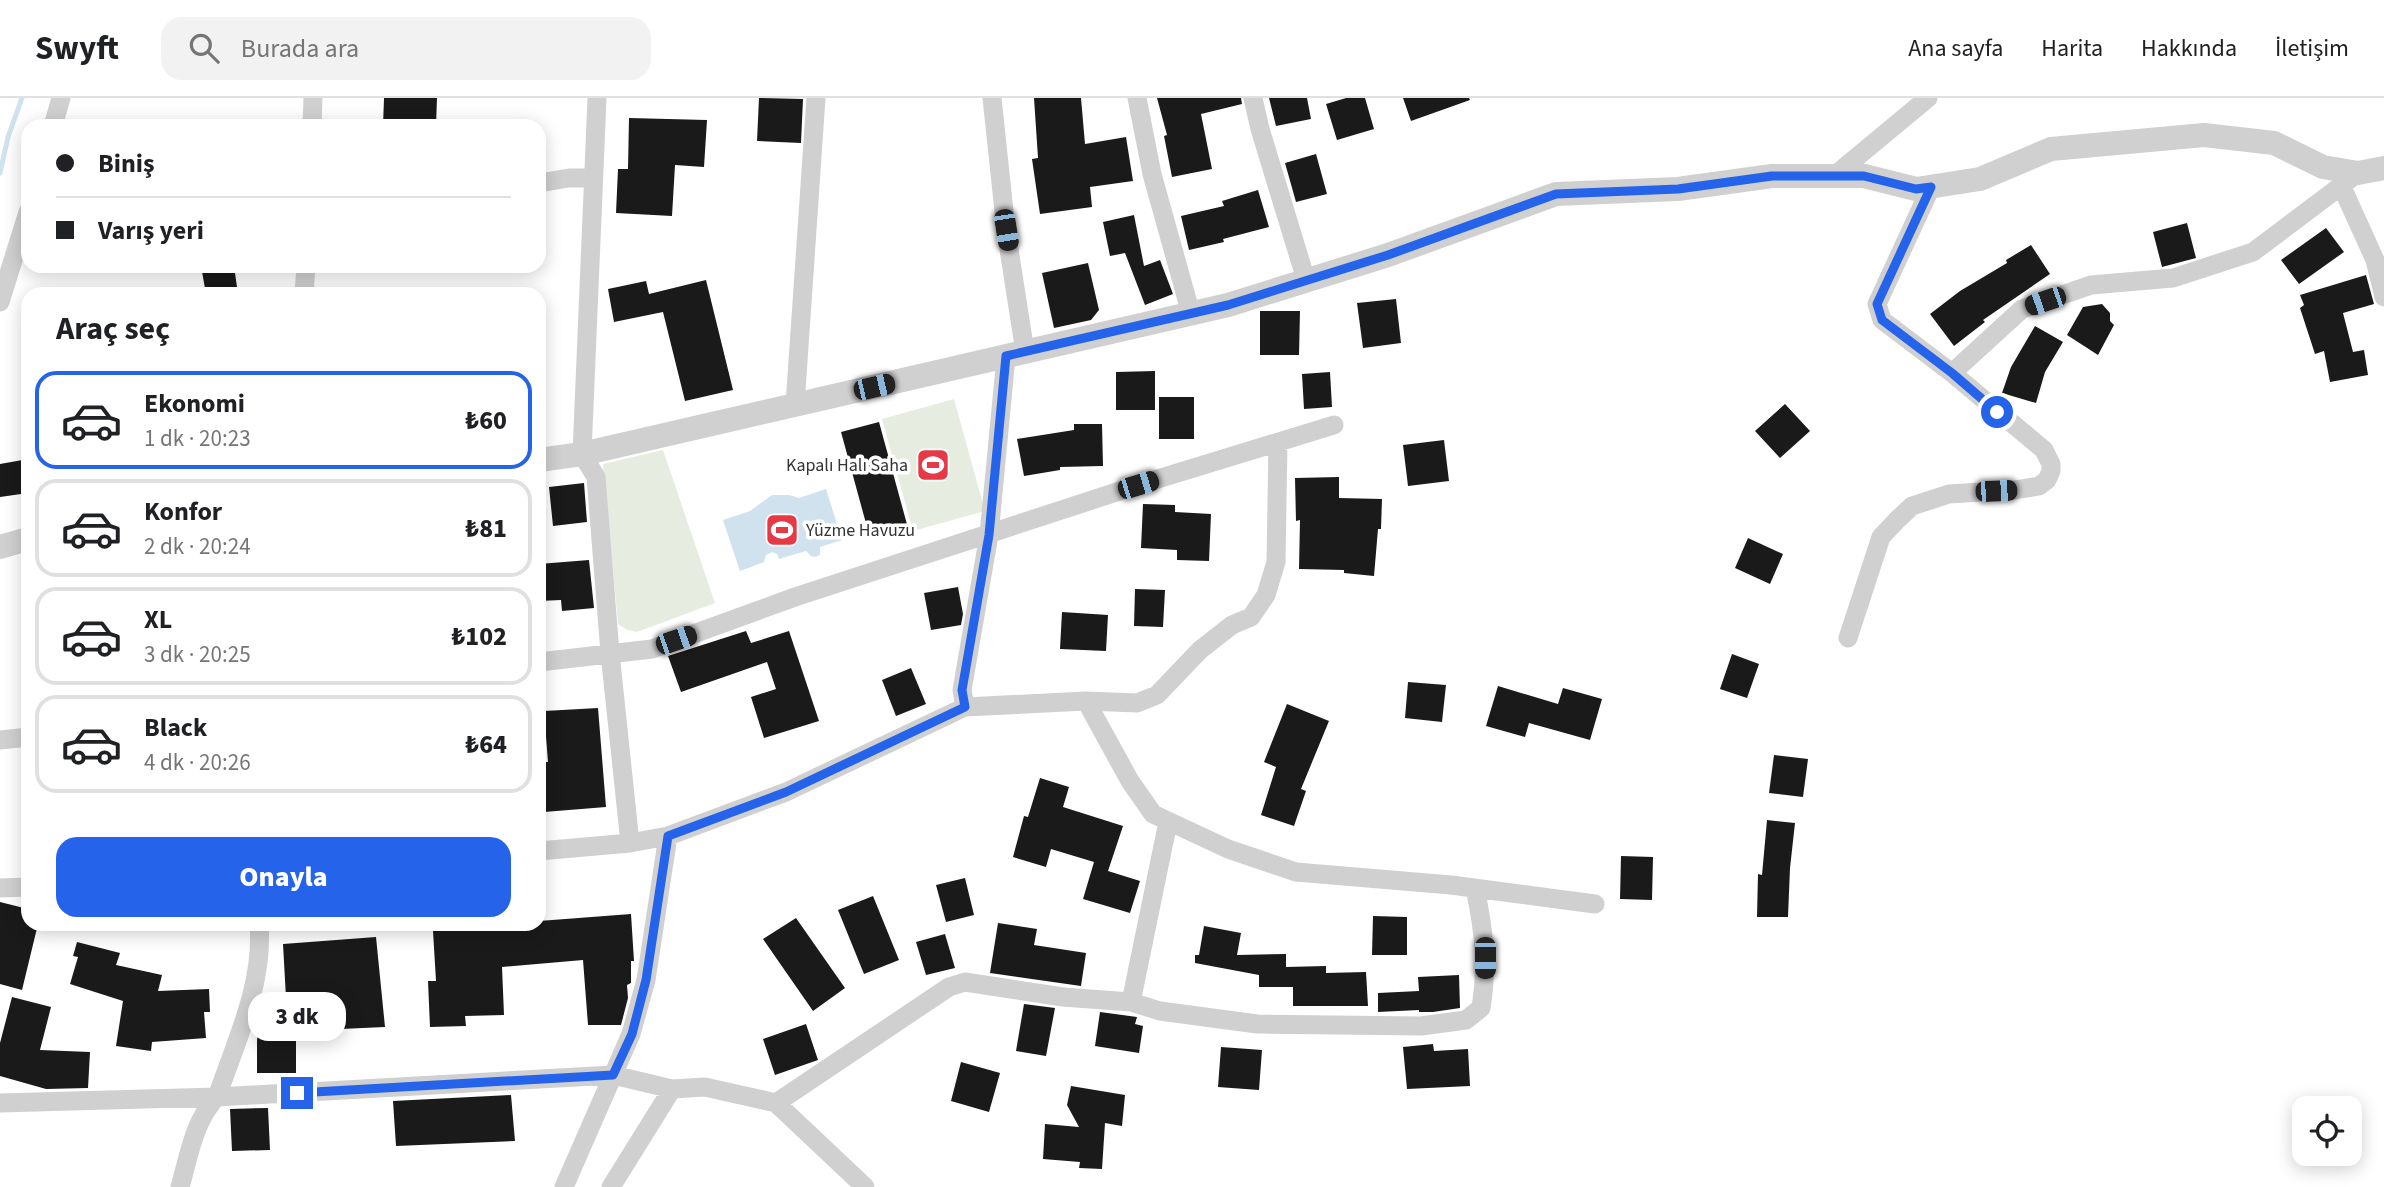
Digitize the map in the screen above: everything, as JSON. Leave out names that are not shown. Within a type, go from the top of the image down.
[{"type":"street","points":[[55,119],[61,98]]},
{"type":"street","points":[[312,119],[313,98]]},
{"type":"street","points":[[597,98],[582,454],[596,477],[610,653],[630,843]]},
{"type":"street","points":[[795,405],[816,98]]},
{"type":"street","points":[[965,707],[962,690],[1016,354],[992,98]]},
{"type":"street","points":[[1137,98],[1152,174],[1191,314]]},
{"type":"street","points":[[1253,98],[1306,280]]},
{"type":"street","points":[[1834,176],[1928,98]]},
{"type":"street","points":[[546,459],[582,454],[1228,305],[1388,255],[1556,194],[1678,189],[1772,176],[1864,176],[1923,188],[1980,179],[2051,149],[2204,135],[2274,143],[2349,179],[2384,297]]},
{"type":"street","points":[[1952,373],[2022,309],[2091,285],[2173,278],[2253,252],[2349,179],[2384,168]]},
{"type":"street","points":[[546,182],[593,178]]},
{"type":"street","points":[[1848,638],[1881,537],[1912,506],[1949,494],[2039,486],[2047,480],[2051,471],[2051,464],[2044,450],[1952,373],[1882,320],[1877,304],[1923,188]]},
{"type":"street","points":[[0,302],[21,257]]},
{"type":"street","points":[[546,661],[652,649],[795,597],[1138,485],[1334,425]]},
{"type":"street","points":[[546,850],[630,843],[668,836],[786,792],[965,707],[1086,701],[1137,703],[1157,695],[1200,650],[1232,625],[1251,617],[1266,595],[1276,562],[1278,442]]},
{"type":"street","points":[[0,547],[21,541]]},
{"type":"street","points":[[1086,701],[1130,781],[1153,814],[1228,849],[1296,872],[1475,888],[1595,904]]},
{"type":"street","points":[[0,740],[21,738]]},
{"type":"street","points":[[1131,1003],[1168,822]]},
{"type":"street","points":[[564,1187],[632,1034],[646,980],[668,836]]},
{"type":"street","points":[[0,888],[21,887]]},
{"type":"street","points":[[776,1103],[949,987],[965,982],[1062,997],[1131,1003],[1160,1011],[1256,1024],[1421,1026],[1466,1020],[1480,1008],[1485,981],[1485,935],[1475,888]]},
{"type":"street","points":[[180,1187],[198,1127],[206,1108],[217,1097],[257,979],[260,931]]},
{"type":"street","points":[[0,1103],[217,1097],[613,1075],[672,1089],[705,1087],[776,1103],[865,1187]]},
{"type":"street","points":[[611,1187],[672,1089]]},
{"type":"shaded area","name":"Kapalı Halı Saha","points":[[954,399],[985,511],[913,531],[882,419]]},
{"type":"shaded area","points":[[663,450],[715,603],[637,632],[618,624],[603,464]]},
{"type":"water","name":"Yüzme Havuzu","points":[[826,489],[842,540],[820,547],[820,555],[815,557],[806,551],[779,559],[777,554],[772,552],[766,555],[764,562],[740,571],[723,520],[750,511],[772,495],[799,498]]},
{"type":"building","points":[[384,98],[437,98],[436,119],[383,119]]},
{"type":"building","points":[[759,98],[803,99],[801,143],[757,141]]},
{"type":"building","points":[[1034,98],[1081,98],[1085,144],[1126,137],[1133,181],[1090,187],[1092,207],[1040,214],[1032,159],[1038,158]]},
{"type":"building","points":[[1157,98],[1241,98],[1242,104],[1201,114],[1212,169],[1172,177],[1164,136],[1167,135]]},
{"type":"building","points":[[1269,98],[1307,98],[1311,119],[1276,126]]},
{"type":"building","points":[[1346,98],[1365,98],[1374,129],[1337,140],[1326,104]]},
{"type":"building","points":[[1403,98],[1469,98],[1470,100],[1411,121]]},
{"type":"building","points":[[629,118],[707,120],[704,167],[675,165],[672,216],[616,213],[618,169],[628,169]]},
{"type":"building","points":[[1316,154],[1327,194],[1296,202],[1285,163]]},
{"type":"building","points":[[1258,190],[1269,227],[1189,250],[1181,216],[1224,206],[1222,201]]},
{"type":"building","points":[[1134,215],[1144,266],[1160,260],[1173,294],[1145,305],[1125,253],[1110,256],[1103,222]]},
{"type":"building","points":[[2187,223],[2196,258],[2162,267],[2153,232]]},
{"type":"building","points":[[2326,228],[2344,252],[2299,284],[2281,260]]},
{"type":"building","points":[[2031,245],[2050,274],[1983,320],[1985,322],[1954,346],[1930,314]]},
{"type":"building","points":[[1088,263],[1099,310],[1091,320],[1054,328],[1042,273]]},
{"type":"building","points":[[202,273],[235,273],[237,287],[205,287]]},
{"type":"building","points":[[2366,275],[2374,304],[2343,313],[2353,352],[2364,350],[2368,375],[2330,382],[2324,351],[2315,354],[2300,308],[2304,305],[2300,295]]},
{"type":"building","points":[[706,280],[733,390],[685,401],[663,312],[614,322],[608,289],[646,281],[649,294]]},
{"type":"building","points":[[1396,299],[1401,343],[1363,348],[1357,303]]},
{"type":"building","points":[[2102,304],[2110,313],[2110,321],[2114,325],[2098,355],[2067,335],[2083,307]]},
{"type":"building","points":[[1260,311],[1300,311],[1299,355],[1260,355]]},
{"type":"building","points":[[2035,326],[2063,342],[2045,372],[2036,403],[2002,393],[2011,367]]},
{"type":"building","points":[[1155,371],[1155,410],[1116,410],[1116,372]]},
{"type":"building","points":[[1330,372],[1332,407],[1304,409],[1302,374]]},
{"type":"building","points":[[1159,397],[1194,397],[1194,439],[1159,439]]},
{"type":"building","points":[[1785,404],[1810,431],[1780,458],[1755,431]]},
{"type":"building","points":[[879,422],[908,528],[870,538],[841,432]]},
{"type":"building","points":[[1074,424],[1102,424],[1103,466],[1060,467],[1060,470],[1024,476],[1017,439],[1074,430]]},
{"type":"building","points":[[1444,440],[1449,481],[1408,486],[1403,445]]},
{"type":"building","points":[[21,460],[21,494],[0,497],[0,464]]},
{"type":"building","points":[[1339,477],[1339,498],[1382,499],[1381,529],[1378,529],[1374,576],[1344,573],[1344,570],[1299,569],[1300,520],[1296,521],[1295,478]]},
{"type":"building","points":[[584,483],[587,522],[553,526],[549,487]]},
{"type":"building","points":[[1143,504],[1175,505],[1175,512],[1211,514],[1209,561],[1177,560],[1177,550],[1141,548]]},
{"type":"building","points":[[1748,538],[1783,554],[1770,584],[1735,568]]},
{"type":"building","points":[[589,560],[594,608],[562,611],[561,600],[546,601],[546,563]]},
{"type":"building","points":[[958,587],[963,614],[961,625],[931,630],[924,593]]},
{"type":"building","points":[[1135,589],[1165,590],[1163,627],[1134,626]]},
{"type":"building","points":[[1062,612],[1108,615],[1106,651],[1060,649]]},
{"type":"building","points":[[746,631],[751,643],[789,631],[819,721],[764,738],[751,697],[776,689],[767,662],[681,692],[668,656]]},
{"type":"building","points":[[1732,654],[1759,664],[1747,698],[1720,689]]},
{"type":"building","points":[[911,668],[926,704],[896,716],[882,680]]},
{"type":"building","points":[[1408,682],[1446,685],[1442,722],[1405,718]]},
{"type":"building","points":[[1498,686],[1558,704],[1563,688],[1602,699],[1590,740],[1529,723],[1525,737],[1486,726]]},
{"type":"building","points":[[1287,704],[1329,721],[1301,789],[1306,791],[1294,826],[1261,815],[1276,767],[1264,762]]},
{"type":"building","points":[[598,708],[606,807],[546,812],[546,711]]},
{"type":"building","points":[[1774,755],[1808,759],[1803,797],[1769,793]]},
{"type":"building","points":[[1040,778],[1069,787],[1063,807],[1123,826],[1108,871],[1140,881],[1130,913],[1083,899],[1094,862],[1051,849],[1046,867],[1013,857],[1024,816],[1028,817]]},
{"type":"building","points":[[1767,820],[1795,823],[1788,917],[1757,917],[1758,874],[1762,875]]},
{"type":"building","points":[[1621,856],[1653,857],[1652,900],[1620,899]]},
{"type":"building","points":[[965,878],[974,915],[946,922],[936,885]]},
{"type":"building","points":[[873,896],[899,960],[864,974],[838,910]]},
{"type":"building","points":[[0,902],[21,907],[21,931],[36,931],[22,990],[0,984]]},
{"type":"building","points":[[631,914],[634,961],[631,961],[631,983],[627,985],[628,998],[621,1025],[588,1025],[583,960],[502,967],[504,1015],[465,1016],[466,1026],[430,1027],[428,981],[436,981],[433,931],[546,931],[546,920]]},
{"type":"building","points":[[1373,916],[1407,917],[1407,955],[1372,955]]},
{"type":"building","points":[[796,918],[845,988],[813,1011],[763,939]]},
{"type":"building","points":[[998,923],[1037,929],[1034,945],[1086,953],[1081,986],[990,973]]},
{"type":"building","points":[[1204,926],[1241,933],[1237,955],[1286,954],[1286,967],[1326,966],[1326,973],[1366,972],[1368,1006],[1293,1006],[1293,987],[1259,987],[1259,975],[1195,963]]},
{"type":"building","points":[[945,934],[955,968],[926,975],[916,942]]},
{"type":"building","points":[[376,937],[385,1027],[296,1031],[296,1073],[257,1073],[257,1040],[266,994],[286,998],[283,944]]},
{"type":"building","points":[[77,942],[120,953],[116,965],[162,975],[158,991],[209,989],[210,1012],[204,1012],[206,1038],[152,1042],[151,1051],[116,1046],[123,1001],[70,984],[78,957],[73,956]]},
{"type":"building","points":[[1459,975],[1460,1008],[1433,1012],[1378,1012],[1378,993],[1419,991],[1418,977]]},
{"type":"building","points":[[12,997],[51,1007],[40,1050],[90,1052],[88,1088],[46,1089],[0,1076],[0,1043]]},
{"type":"building","points":[[1024,1004],[1055,1008],[1046,1056],[1016,1051]]},
{"type":"building","points":[[1100,1012],[1137,1017],[1135,1024],[1143,1026],[1139,1053],[1095,1046]]},
{"type":"building","points":[[806,1024],[818,1060],[775,1075],[763,1039]]},
{"type":"building","points":[[1433,1044],[1434,1051],[1468,1049],[1470,1086],[1407,1089],[1403,1047]]},
{"type":"building","points":[[1221,1047],[1262,1050],[1259,1090],[1218,1087]]},
{"type":"building","points":[[961,1062],[1000,1073],[989,1112],[951,1101]]},
{"type":"building","points":[[1071,1086],[1125,1095],[1122,1126],[1105,1123],[1102,1169],[1079,1168],[1080,1162],[1043,1159],[1045,1124],[1079,1127],[1067,1105]]},
{"type":"building","points":[[511,1095],[515,1141],[396,1146],[393,1101]]},
{"type":"building","points":[[268,1108],[270,1150],[232,1151],[230,1109]]},
{"type":"waterway","points":[[0,173],[8,137],[22,98]]},
{"type":"place","name":"Kapalı Halı Saha","points":[[933,465]]},
{"type":"place","name":"Yüzme Havuzu","points":[[782,530]]},
{"type":"route","points":[[297,1093],[613,1075],[632,1034],[646,980],[668,836],[786,792],[965,707],[962,690],[989,535],[1006,356],[1228,305],[1388,255],[1556,194],[1678,189],[1772,176],[1864,176],[1916,189],[1931,187],[1877,304],[1882,320],[1952,373],[1997,412]]}]
